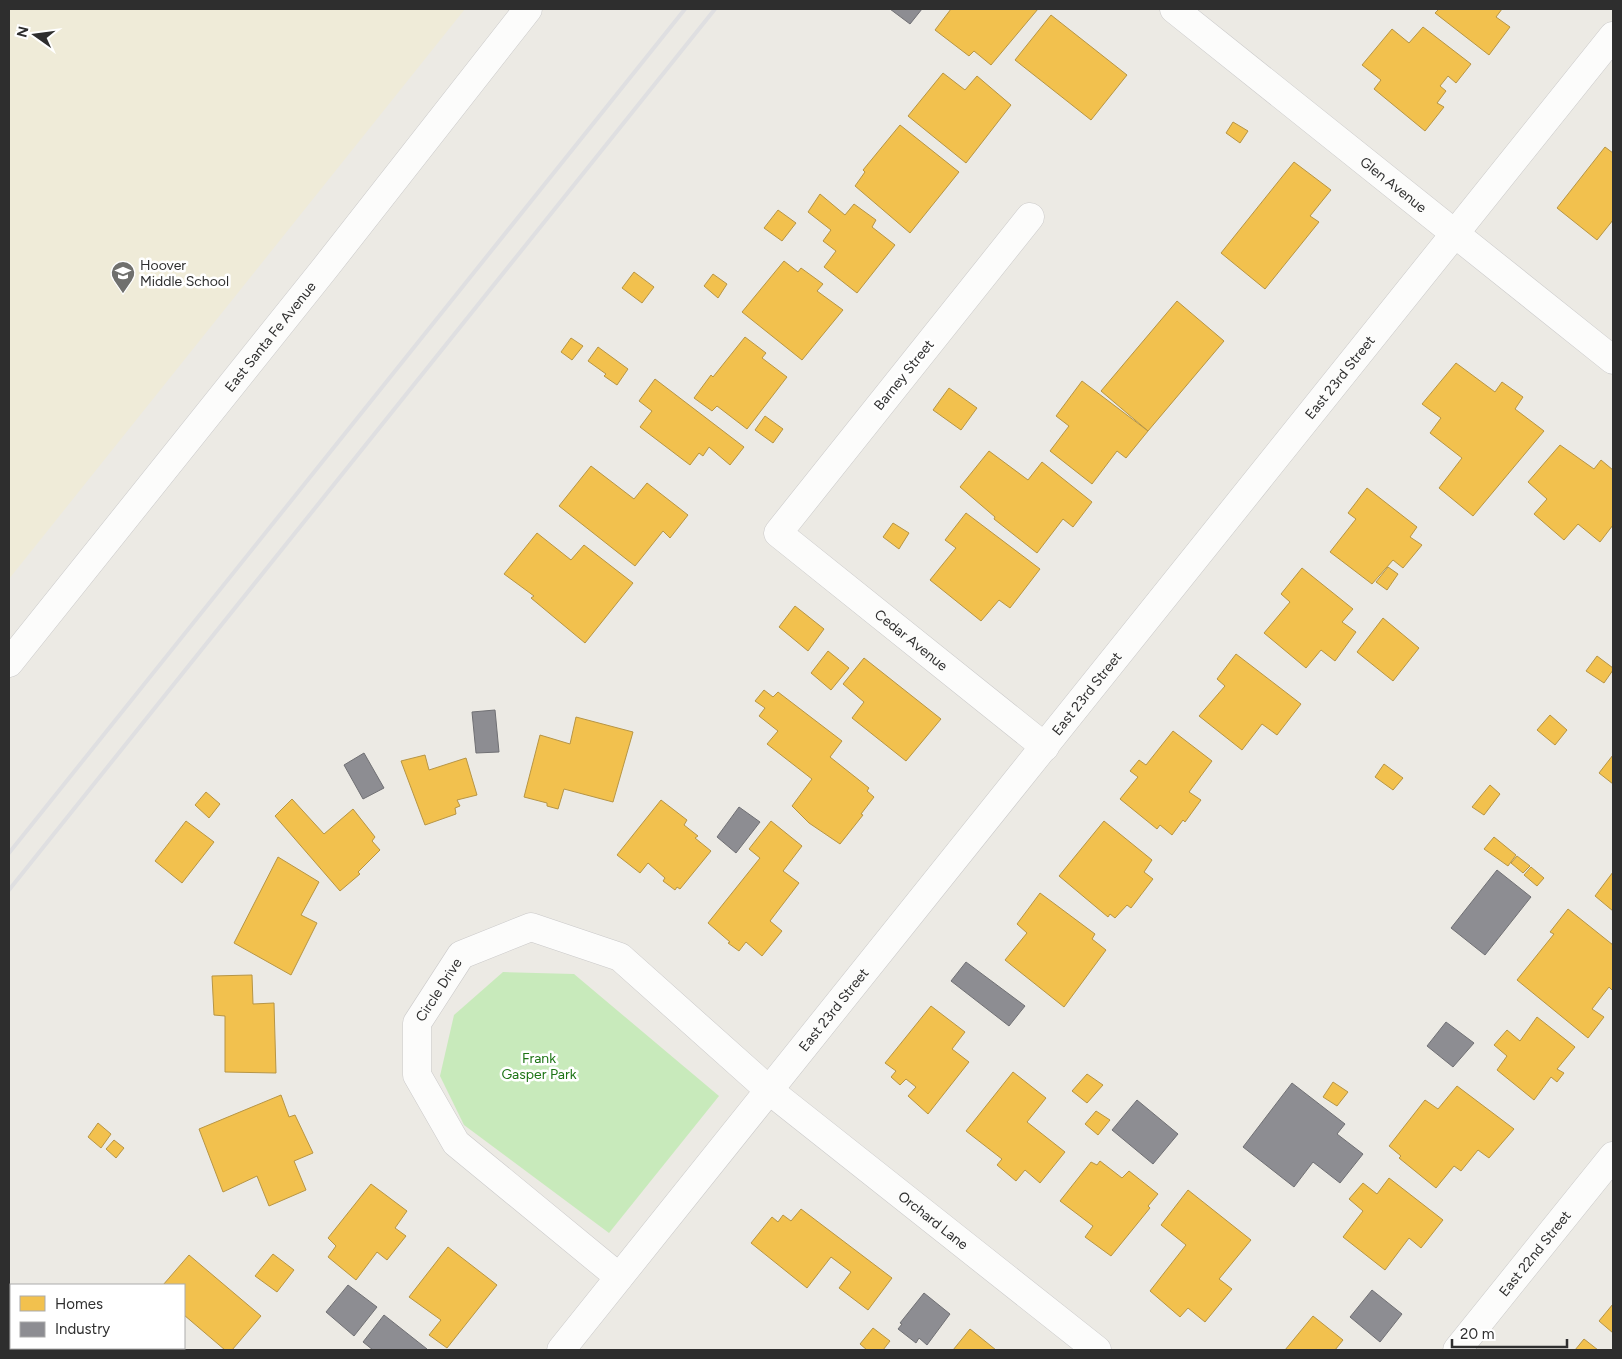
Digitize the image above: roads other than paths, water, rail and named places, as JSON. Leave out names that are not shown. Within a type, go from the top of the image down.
[{"type":"street","name":"East Santa Fe Avenue","points":[[9,663],[319,276],[528,9]]},
{"type":"street","name":"Glen Avenue","points":[[1174,9],[1613,360]]},
{"type":"street","name":"East 23rd Street","points":[[561,1350],[1613,36]]},
{"type":"street","name":"Barney Street","points":[[778,533],[1030,217]]},
{"type":"street","name":"Cedar Avenue","points":[[778,533],[1045,747]]},
{"type":"street","name":"Circle Drive","points":[[619,1278],[456,1143],[417,1076],[417,1023],[461,955],[531,927],[620,957],[770,1091]]},
{"type":"street","name":"Orchard Lane","points":[[770,1091],[1097,1350]]},
{"type":"street","name":"East 22nd Street","points":[[1457,1350],[1613,1156]]},
{"type":"railway","points":[[9,853],[685,9]]},
{"type":"railway","points":[[9,890],[715,9]]},
{"type":"place","name":"Hoover Middle School","points":[[123,294]]},
{"type":"park label","name":"Frank Gasper Park","points":[[539,1066]]}]
